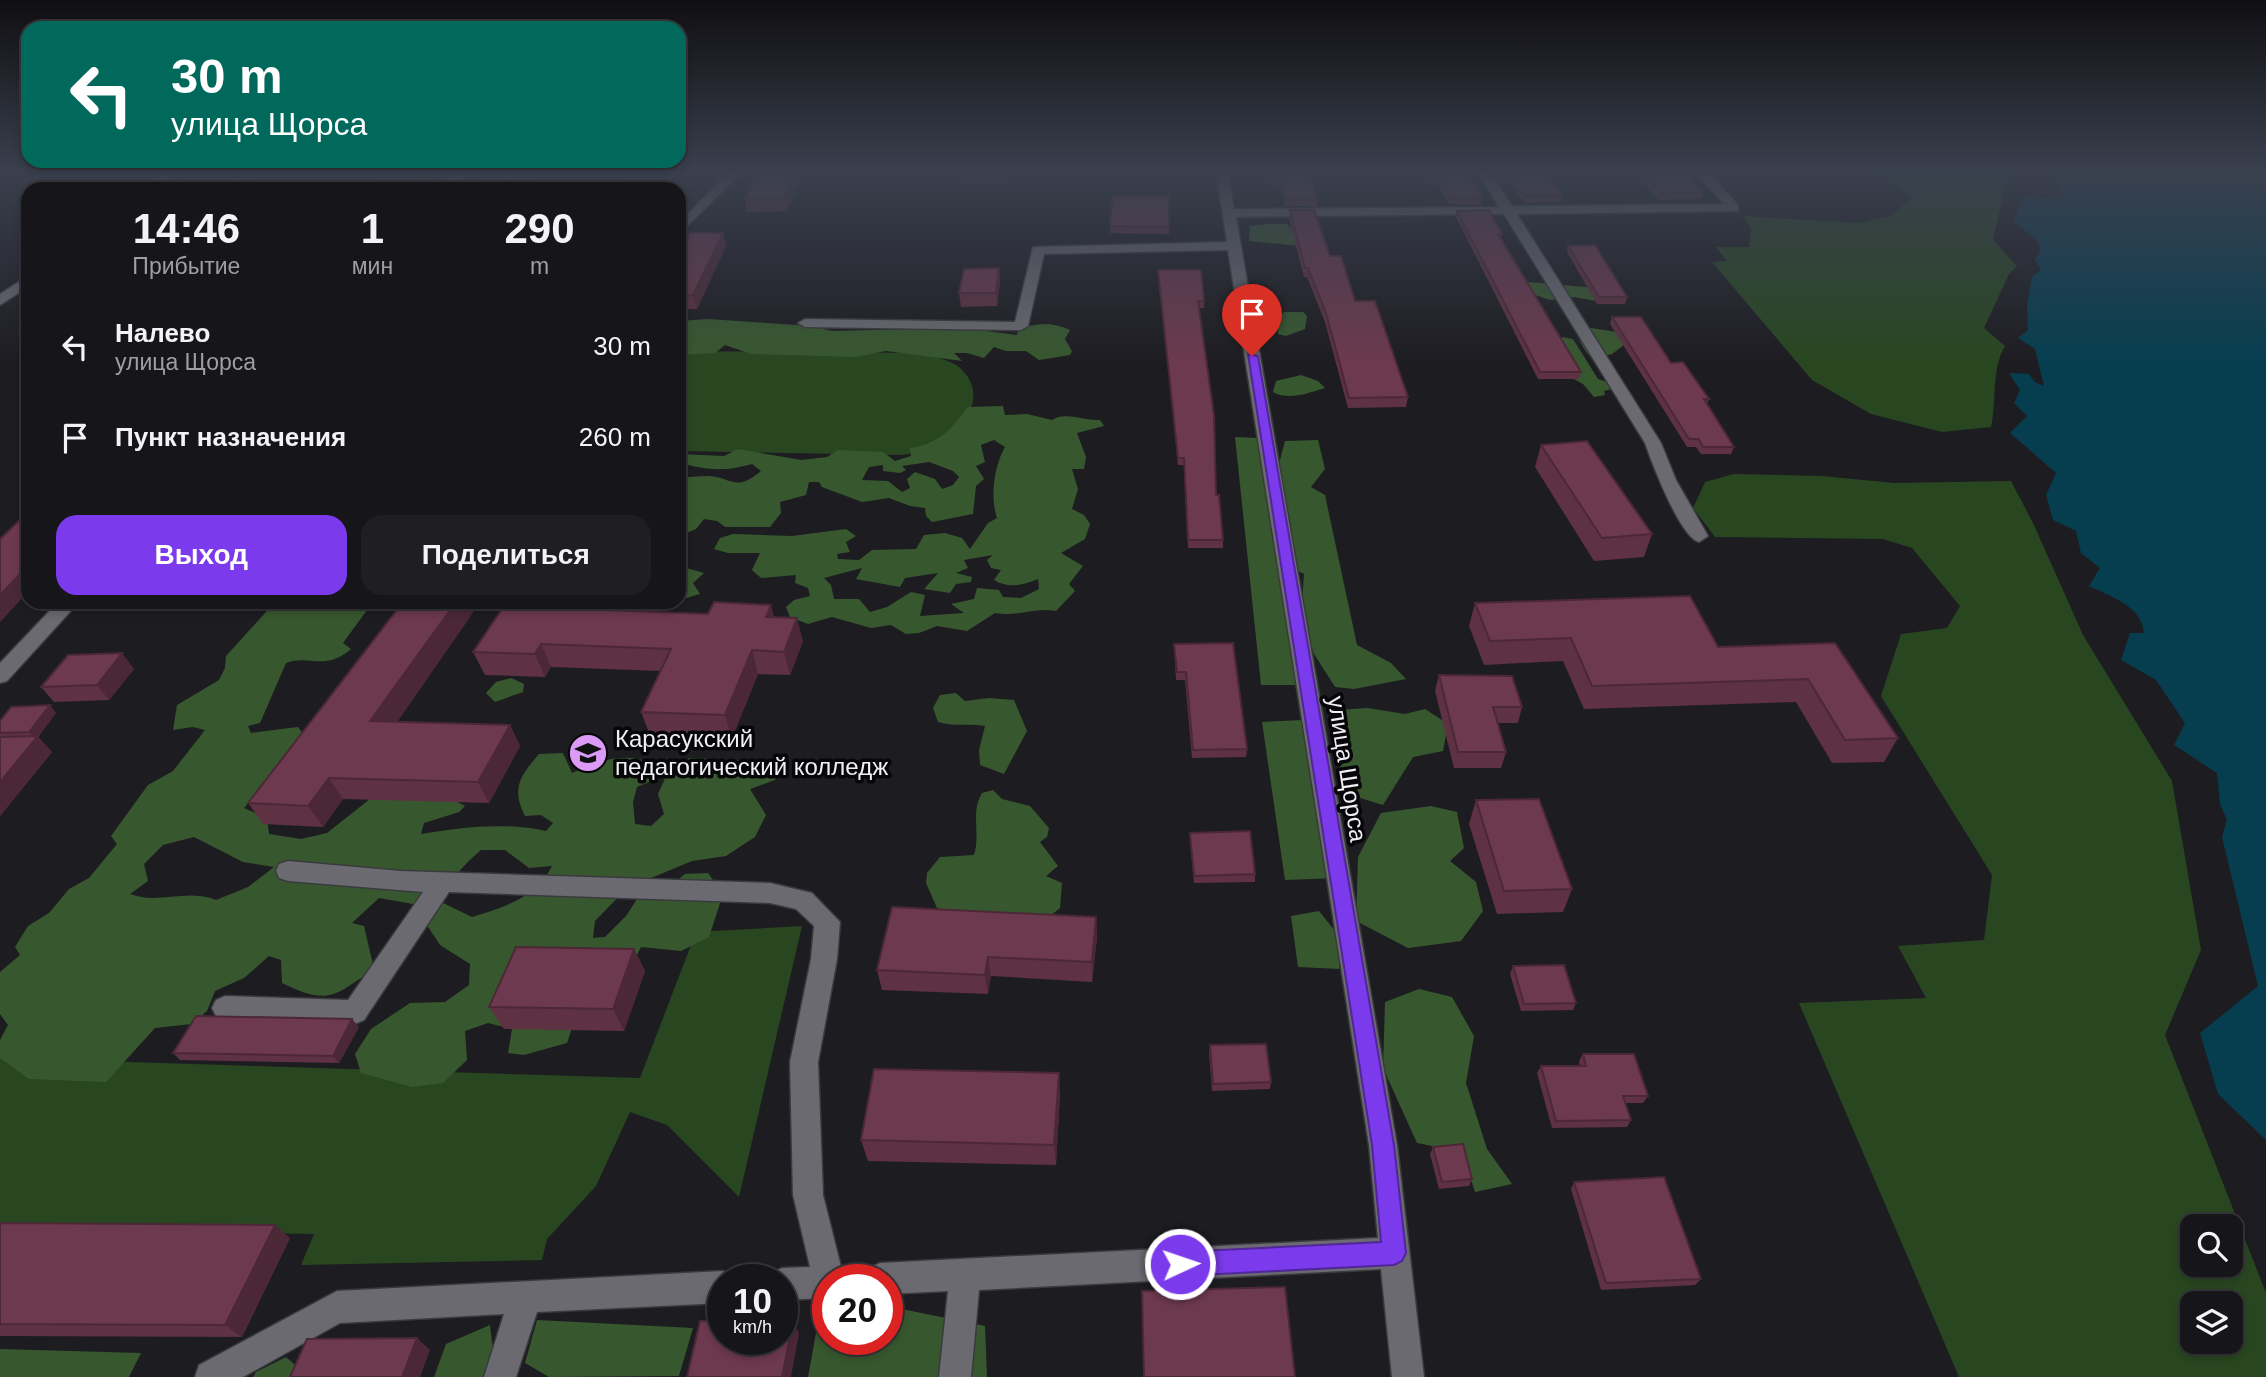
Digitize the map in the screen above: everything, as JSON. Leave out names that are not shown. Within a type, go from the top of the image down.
[{"type":"street","name":"улица Щорса","points":[[1232,236],[1381,1132],[1408,1377]]},
{"type":"street","points":[[1524,236],[1653,443],[1667,480],[1699,536]]},
{"type":"street","points":[[805,323],[1021,326],[1038,250],[1234,246]]},
{"type":"street","points":[[0,301],[21,285]]},
{"type":"street","points":[[0,676],[62,609]]},
{"type":"street","points":[[288,871],[442,883],[770,893],[803,900],[827,922],[824,958],[804,1062],[808,1195],[824,1264]]},
{"type":"street","points":[[225,1009],[355,1013],[442,883]]},
{"type":"street","points":[[903,1278],[1394,1253]]},
{"type":"street","points":[[955,1377],[965,1275]]},
{"type":"street","points":[[211,1377],[337,1307],[707,1288]]},
{"type":"street","points":[[500,1377],[526,1297]]},
{"type":"green space","points":[[1249,236],[1302,237],[1300,246],[1249,241]]},
{"type":"green space","points":[[1750,236],[1994,236],[1993,240],[2017,266],[2009,274],[1984,328],[2005,346],[1996,375],[1991,427],[1942,432],[1871,414],[1812,380],[1712,262],[1727,261],[1716,247],[1749,247]]},
{"type":"green space","points":[[1528,282],[1586,287],[1593,290],[1596,301],[1574,297],[1550,300],[1520,290]]},
{"type":"green space","points":[[1284,312],[1303,312],[1307,316],[1305,329],[1286,336],[1278,334],[1278,319]]},
{"type":"green space","points":[[708,319],[811,326],[832,331],[963,328],[1017,335],[1018,331],[1030,326],[1050,324],[1070,330],[1065,339],[1072,351],[1070,355],[1039,360],[1026,351],[1006,351],[994,347],[984,358],[967,353],[954,353],[962,361],[886,351],[855,357],[751,354],[725,345],[715,353],[686,355],[686,321]]},
{"type":"green space","points":[[1572,325],[1617,332],[1628,342],[1612,354],[1593,359],[1583,347]]},
{"type":"green space","points":[[1563,337],[1573,339],[1598,379],[1607,382],[1612,389],[1604,391],[1605,395],[1594,397],[1583,384],[1566,375],[1558,340]]},
{"type":"green space","points":[[686,351],[924,353],[959,367],[969,379],[973,391],[973,402],[961,425],[928,450],[901,455],[686,451]]},
{"type":"green space","points":[[1301,375],[1318,381],[1325,388],[1292,396],[1273,392],[1276,381]]},
{"type":"green space","points":[[1003,406],[1005,415],[1027,414],[1052,420],[1063,416],[1075,417],[1100,420],[1104,426],[1077,433],[1086,457],[1084,469],[1072,469],[1078,489],[1072,509],[1084,515],[1090,524],[1085,539],[1061,553],[1083,566],[1069,584],[1075,591],[1056,611],[995,613],[967,631],[937,626],[919,633],[906,634],[891,625],[871,628],[832,617],[808,624],[790,617],[786,607],[794,600],[810,596],[808,588],[795,583],[796,575],[761,578],[752,570],[760,553],[728,553],[714,549],[720,538],[733,534],[792,536],[846,529],[856,536],[846,542],[850,552],[837,554],[838,559],[859,560],[872,550],[916,549],[924,535],[945,533],[962,538],[970,549],[988,523],[997,518],[994,482],[1005,447],[994,440],[981,445],[985,462],[976,466],[984,479],[976,486],[973,514],[932,522],[926,516],[925,508],[889,498],[862,502],[822,487],[819,482],[809,482],[806,495],[780,502],[781,513],[770,527],[725,527],[717,521],[704,519],[696,529],[686,533],[686,478],[708,476],[739,483],[761,471],[752,464],[724,469],[686,464],[686,454],[724,456],[738,449],[801,460],[827,457],[838,450],[883,452],[895,461],[911,456],[910,448],[936,440],[968,407]],"holes":[[[929,462],[953,471],[959,477],[953,485],[942,489],[935,479],[915,472],[907,479],[910,488],[902,492],[888,481],[862,480],[869,467],[883,465],[883,471],[900,473],[906,470],[902,466]],[[993,555],[987,560],[991,568],[1001,570],[994,580],[1016,585],[1038,579],[1039,589],[1021,598],[1003,597],[999,590],[977,588],[974,599],[951,604],[964,613],[920,616],[925,595],[911,592],[887,607],[870,612],[859,599],[834,599],[831,585],[824,578],[862,568],[856,579],[900,587],[905,578],[938,573],[924,589],[950,593],[956,584],[971,582],[972,577],[956,573],[968,568],[964,560]]]},
{"type":"green space","points":[[1235,437],[1258,438],[1266,484],[1279,464],[1285,441],[1318,440],[1325,469],[1311,487],[1325,495],[1357,645],[1391,663],[1406,679],[1354,689],[1335,687],[1314,654],[1301,615],[1304,574],[1283,563],[1299,685],[1261,685]]},
{"type":"green space","points":[[1734,474],[1822,476],[1894,483],[2011,481],[2033,523],[2083,635],[2172,781],[2201,950],[2165,1035],[2235,1214],[2180,1214],[2180,1277],[2243,1277],[2243,1234],[2266,1293],[2266,1377],[1959,1377],[1799,1003],[1926,998],[1898,946],[1984,940],[1992,875],[1881,696],[1901,634],[1947,628],[1960,606],[1912,548],[1883,539],[1715,537],[1693,508],[1705,482]]},
{"type":"green space","points":[[686,568],[704,573],[693,583],[700,594],[686,598]]},
{"type":"green space","points":[[269,609],[368,609],[343,643],[351,649],[341,656],[333,660],[286,663],[260,723],[248,726],[251,733],[298,727],[305,736],[244,808],[267,818],[269,834],[301,839],[327,833],[370,799],[448,797],[465,806],[459,812],[424,823],[421,834],[484,826],[546,831],[553,823],[541,815],[525,816],[518,790],[527,769],[539,754],[563,753],[572,773],[594,764],[624,758],[658,765],[649,782],[637,787],[633,802],[635,824],[651,826],[664,814],[658,794],[666,776],[689,758],[758,761],[779,771],[775,780],[750,789],[766,815],[755,837],[726,856],[692,861],[627,888],[595,921],[593,938],[605,937],[626,916],[641,893],[669,887],[685,874],[708,873],[723,894],[709,937],[681,951],[641,947],[627,975],[572,1028],[567,1043],[524,1055],[508,1053],[512,1029],[488,1023],[465,1031],[467,1060],[443,1083],[412,1087],[361,1073],[355,1054],[371,1029],[410,1003],[445,1002],[469,985],[470,964],[440,945],[413,904],[379,898],[352,923],[364,926],[374,969],[340,991],[321,996],[282,983],[281,960],[269,956],[244,978],[215,991],[207,1011],[192,1024],[155,1028],[106,1082],[29,1079],[0,1058],[0,1040],[8,1025],[0,1014],[0,972],[20,955],[15,947],[28,926],[49,913],[69,889],[89,878],[117,844],[111,836],[148,785],[173,771],[205,730],[193,727],[173,730],[177,705],[219,680],[225,668],[226,656]],"holes":[[[194,837],[243,862],[274,867],[248,887],[216,900],[194,896],[151,898],[130,894],[148,881],[144,864],[163,845]],[[481,850],[505,850],[529,868],[552,866],[528,894],[507,905],[472,917],[443,903],[452,881]]]},
{"type":"green space","points":[[511,678],[524,684],[523,692],[495,702],[486,693],[496,682]]},
{"type":"green space","points":[[956,693],[965,701],[989,698],[1014,700],[1027,731],[1004,774],[980,765],[979,750],[985,726],[938,722],[933,708],[940,695]]},
{"type":"green space","points":[[1367,708],[1405,714],[1425,709],[1448,724],[1443,751],[1413,757],[1383,805],[1341,792],[1339,710]]},
{"type":"green space","points":[[1303,720],[1339,878],[1285,880],[1262,722]]},
{"type":"green space","points":[[993,790],[1002,799],[1030,806],[1049,828],[1047,837],[1040,842],[1058,866],[1046,876],[1062,883],[1060,908],[1045,920],[957,917],[937,908],[926,883],[927,873],[940,857],[974,855],[978,801],[982,793]]},
{"type":"green space","points":[[1431,806],[1457,812],[1464,848],[1450,861],[1476,882],[1483,911],[1461,941],[1408,948],[1356,921],[1358,857],[1381,813]]},
{"type":"green space","points":[[1319,911],[1339,936],[1339,969],[1298,967],[1291,916]]},
{"type":"green space","points":[[802,926],[739,1197],[667,1125],[630,1112],[596,1186],[547,1239],[542,1260],[301,1265],[314,1234],[14,1229],[0,1222],[0,1058],[640,1078],[696,932]]},
{"type":"green space","points":[[1419,989],[1452,997],[1474,1036],[1466,1083],[1487,1149],[1512,1184],[1475,1192],[1462,1152],[1417,1143],[1383,1068],[1385,1002]]},
{"type":"green space","points":[[903,1309],[985,1326],[987,1377],[808,1377],[812,1355],[903,1355]]},
{"type":"green space","points":[[537,1320],[693,1328],[679,1376],[549,1377],[525,1363]]},
{"type":"green space","points":[[490,1325],[494,1359],[487,1377],[434,1377],[446,1344]]},
{"type":"green space","points":[[0,1349],[141,1353],[129,1377],[0,1377]]},
{"type":"green space","points":[[286,1357],[301,1370],[298,1377],[253,1377],[256,1372]]},
{"type":"water","points":[[2031,236],[2266,236],[2266,1140],[2218,1094],[2200,1033],[2258,986],[2222,837],[2227,820],[2220,804],[2217,773],[2174,745],[2185,723],[2156,680],[2121,660],[2130,633],[2144,633],[2142,624],[2132,609],[2089,586],[2100,568],[2081,553],[2076,531],[2053,520],[2046,495],[2056,473],[2010,433],[2027,416],[2014,403],[2020,390],[2009,373],[2029,374],[2035,382],[2044,386],[2035,349],[2018,338],[2028,330],[2027,305],[2032,277],[2041,270],[2035,259],[2040,251],[2038,242]]},
{"type":"building","points":[[688,236],[721,236],[693,295],[686,296],[686,241]]},
{"type":"building","points":[[1297,236],[1323,236],[1330,256],[1341,256],[1355,301],[1375,301],[1408,397],[1349,398],[1326,313],[1308,268],[1305,268]]},
{"type":"building","points":[[1470,236],[1499,236],[1581,372],[1540,372]]},
{"type":"building","points":[[1595,245],[1627,297],[1599,297],[1568,246]]},
{"type":"building","points":[[999,268],[996,293],[959,293],[964,269]]},
{"type":"building","points":[[1158,270],[1201,270],[1204,301],[1198,301],[1214,415],[1216,495],[1219,495],[1223,540],[1188,540],[1184,458],[1178,458]]},
{"type":"building","points":[[1612,317],[1641,317],[1671,363],[1683,362],[1709,399],[1704,399],[1734,447],[1703,447],[1699,439],[1689,439]]},
{"type":"building","points":[[1587,441],[1652,534],[1602,538],[1541,445]]},
{"type":"building","points":[[21,519],[21,573],[0,595],[0,539]]},
{"type":"building","points":[[1690,596],[1718,647],[1835,643],[1898,738],[1845,740],[1808,679],[1592,686],[1571,638],[1490,641],[1475,603]]},
{"type":"building","points":[[714,602],[771,605],[766,617],[797,618],[784,652],[752,650],[725,715],[641,712],[671,649],[541,644],[535,654],[473,652],[502,609],[708,614]]},
{"type":"building","points":[[398,609],[451,609],[370,721],[510,725],[478,782],[329,778],[308,806],[248,803]]},
{"type":"building","points":[[1233,643],[1247,749],[1193,750],[1186,672],[1177,672],[1174,644]]},
{"type":"building","points":[[122,653],[97,685],[41,687],[68,655]]},
{"type":"building","points":[[1439,675],[1512,676],[1522,707],[1493,707],[1506,752],[1458,752]]},
{"type":"building","points":[[50,705],[29,732],[0,733],[0,721],[11,707]]},
{"type":"building","points":[[38,736],[0,782],[0,737]]},
{"type":"building","points":[[1539,799],[1572,889],[1504,891],[1476,800]]},
{"type":"building","points":[[1250,831],[1255,874],[1194,876],[1190,833]]},
{"type":"building","points":[[892,907],[1096,917],[1092,962],[988,957],[985,975],[877,970]]},
{"type":"building","points":[[516,947],[634,949],[613,1009],[489,1007]]},
{"type":"building","points":[[1564,965],[1576,1003],[1524,1004],[1513,966]]},
{"type":"building","points":[[196,1016],[352,1019],[333,1056],[173,1053]]},
{"type":"building","points":[[1266,1044],[1271,1082],[1213,1084],[1210,1045]]},
{"type":"building","points":[[1583,1054],[1634,1054],[1648,1096],[1623,1096],[1631,1120],[1556,1121],[1541,1066],[1586,1066]]},
{"type":"building","points":[[874,1069],[1059,1073],[1054,1145],[861,1140]]},
{"type":"building","points":[[1463,1144],[1472,1179],[1442,1182],[1433,1147]]},
{"type":"building","points":[[1664,1177],[1701,1279],[1606,1283],[1574,1182]]},
{"type":"building","points":[[0,1223],[275,1225],[225,1325],[0,1324]]},
{"type":"building","points":[[1285,1287],[1295,1377],[1144,1377],[1142,1291]]},
{"type":"building","points":[[700,1321],[707,1321],[707,1355],[786,1355],[782,1377],[687,1377]]},
{"type":"building","points":[[417,1338],[402,1377],[290,1377],[307,1339]]},
{"type":"place","name":"Карасукский педагогический колледж","points":[[588,753]]},
{"type":"route","points":[[1180,1264],[1394,1253],[1383,1145],[1252,356]]}]
